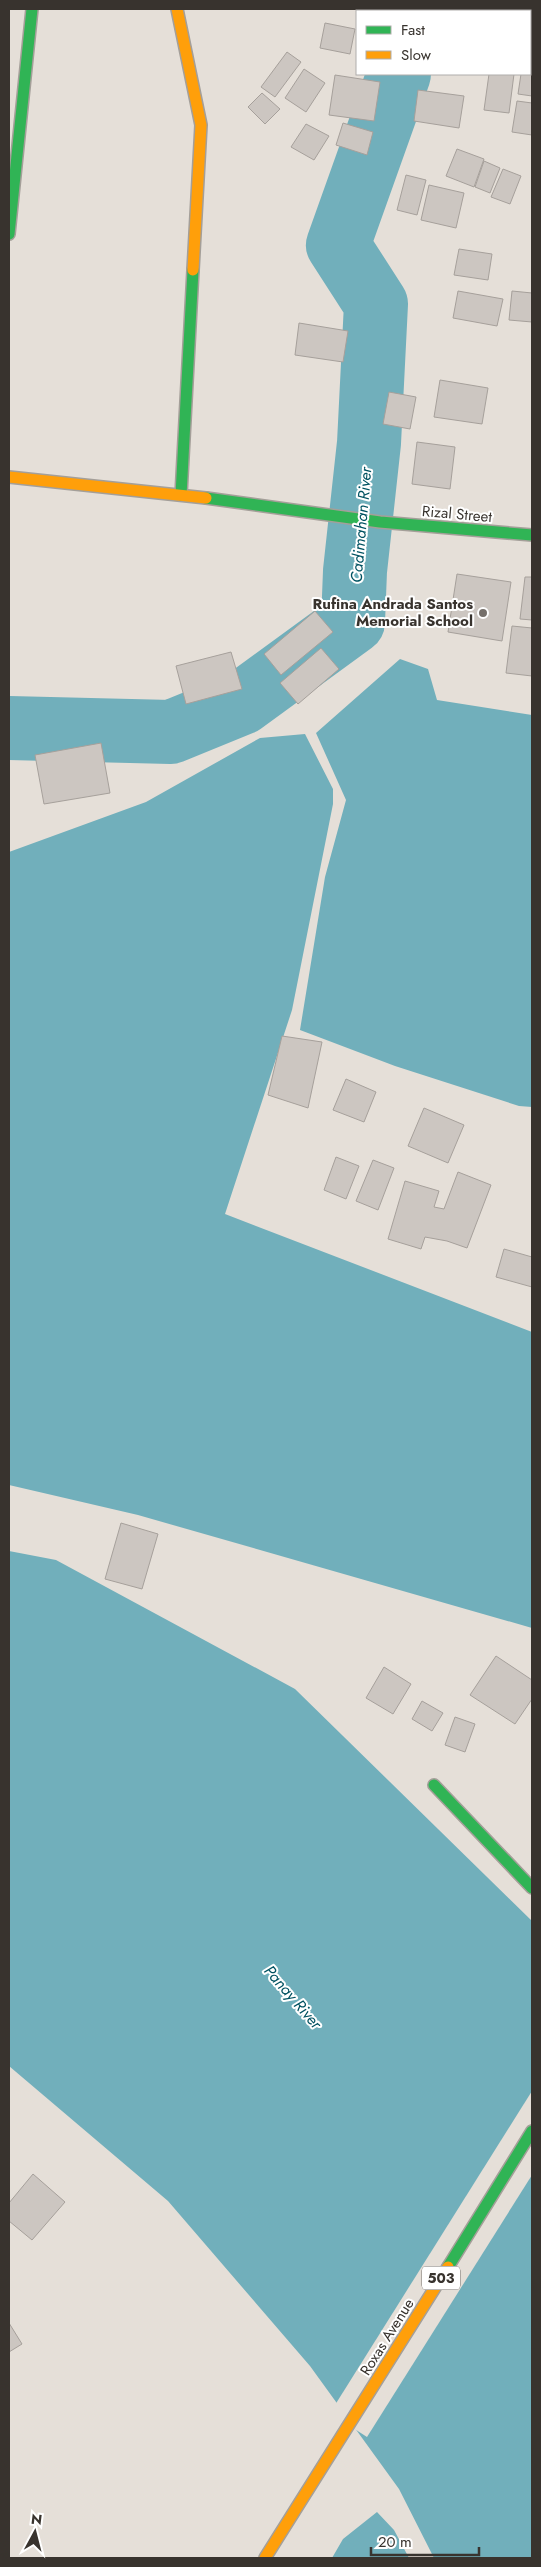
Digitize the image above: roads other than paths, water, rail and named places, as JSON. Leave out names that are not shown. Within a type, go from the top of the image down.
[{"type":"street","points":[[9,234],[32,9]]},
{"type":"street","points":[[177,9],[201,125],[181,495]]},
{"type":"street","name":"Rizal Street","points":[[9,477],[181,495],[380,522],[532,535]]},
{"type":"street","points":[[434,1785],[532,1888]]},
{"type":"street","name":"Roxas Avenue","points":[[265,2558],[350,2426],[532,2131]]},
{"type":"water","points":[[400,659],[428,669],[437,700],[532,715],[532,1107],[519,1106],[395,1066],[300,1030],[325,877],[346,800],[316,733]]},
{"type":"water","points":[[305,734],[333,789],[333,804],[292,1010],[225,1214],[532,1332],[532,1628],[138,1515],[9,1485],[9,852],[146,802],[260,738]]},
{"type":"water","name":"Panay River","points":[[9,1551],[56,1560],[295,1689],[532,1921],[532,2558],[434,2558],[399,2489],[310,2366],[168,2201],[9,2066]]},
{"type":"water","points":[[377,2512],[394,2530],[409,2558],[332,2558],[343,2539]]},
{"type":"waterway","name":"Cadimahan River","points":[[9,728],[171,732],[242,703],[353,622],[355,571],[369,443],[376,304],[338,245],[399,75]]},
{"type":"place","name":"Rufina Andrada Santos Memorial School","points":[[483,613]]}]
